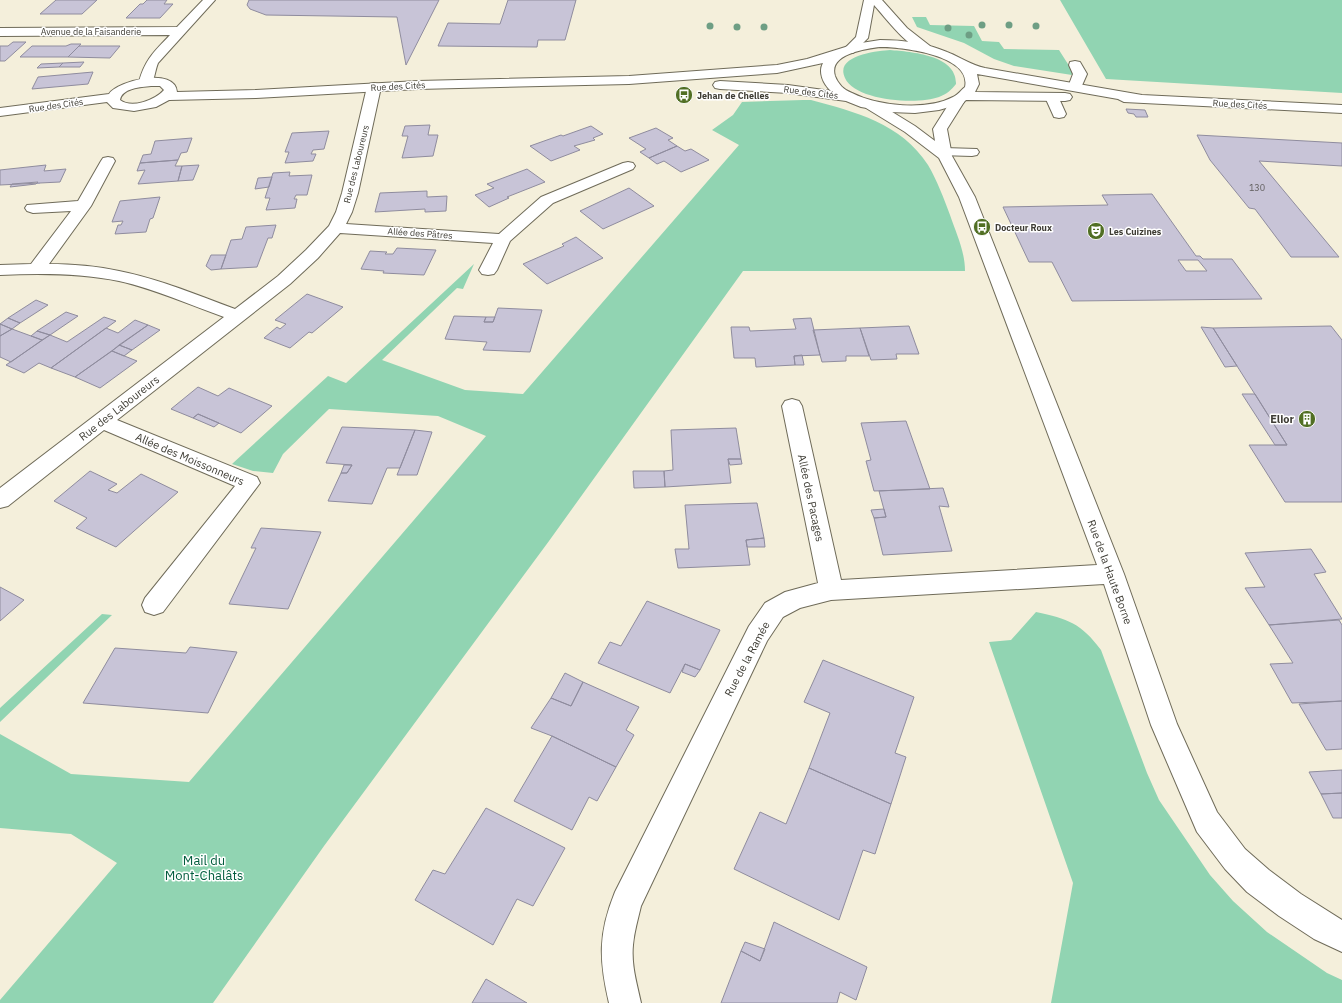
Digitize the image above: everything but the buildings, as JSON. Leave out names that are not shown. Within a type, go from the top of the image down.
[{"type":"street","points":[[146,82],[149,68],[153,61],[209,0]]},
{"type":"street","points":[[870,0],[862,38],[831,61],[826,70],[828,79],[836,89],[849,97],[871,105]]},
{"type":"street","points":[[876,0],[903,31],[926,49]]},
{"type":"street","name":"Avenue de la Faisanderie","points":[[0,32],[181,31]]},
{"type":"street","name":"Rue des Cités","points":[[168,96],[249,95],[374,87],[514,81],[629,80],[777,68],[809,63],[866,46],[885,44],[906,45],[926,49],[941,53],[964,66],[1008,76],[1138,98]]},
{"type":"street","points":[[1075,65],[1080,74],[1075,87]]},
{"type":"street","name":"Rue de la Haute Borne","points":[[964,66],[972,76],[973,86],[940,129],[945,154],[966,197],[1112,574],[1164,725],[1208,822],[1235,858],[1258,881],[1290,906],[1325,928],[1342,936]]},
{"type":"street","name":"Rue des Cités","points":[[629,80],[674,84],[762,87],[849,97]]},
{"type":"street","points":[[146,82],[166,84],[170,87],[171,91],[168,96],[151,104],[128,107],[115,104],[112,97],[122,88],[146,82]]},
{"type":"street","name":"Rue des Laboureurs","points":[[0,500],[284,280],[312,254],[336,228],[344,212],[350,194],[374,87]]},
{"type":"street","name":"Rue des Cités","points":[[0,112],[112,97]]},
{"type":"street","points":[[1052,97],[1059,114]]},
{"type":"street","name":"Rue des Cités","points":[[871,105],[894,109],[918,110],[940,108],[962,99],[1052,97],[1138,98],[1342,109]]},
{"type":"street","name":"Rue de la Haute Borne","points":[[871,105],[910,129],[945,154]]},
{"type":"street","points":[[945,154],[972,152]]},
{"type":"street","points":[[37,268],[83,206],[108,161]]},
{"type":"street","points":[[488,270],[504,239],[547,200],[628,166]]},
{"type":"street","points":[[33,208],[83,206]]},
{"type":"street","name":"Allée des Pâtres","points":[[336,228],[504,239]]},
{"type":"street","points":[[0,270],[37,268],[84,271],[123,277],[238,316]]},
{"type":"street","name":"Allée des Pacages","points":[[792,406],[831,590]]},
{"type":"street","name":"Allée des Moissonneurs","points":[[101,422],[249,483],[154,605]]},
{"type":"street","name":"Rue de la Ramée","points":[[625,1003],[616,959],[618,936],[626,903],[758,634],[774,610],[794,599],[831,590],[1112,574]]},
{"type":"green space","points":[[1060,0],[1342,0],[1342,93],[1106,79]]},
{"type":"green space","points":[[912,17],[926,17],[930,25],[974,26],[982,41],[999,42],[1004,49],[1059,50],[1073,72],[1072,75],[1014,66],[994,59],[964,43],[917,27]]},
{"type":"green space","points":[[890,50],[921,54],[941,61],[949,67],[954,74],[956,84],[944,95],[917,101],[903,101],[874,96],[861,92],[851,86],[845,78],[843,70],[851,59],[868,53]]},
{"type":"green space","name":"Mail du Mont-Chalâts","points":[[811,100],[844,109],[876,121],[905,139],[917,151],[928,165],[943,196],[962,249],[965,271],[743,271],[549,541],[324,846],[213,1003],[0,1003],[0,1000],[117,863],[71,834],[0,828],[0,734],[71,774],[189,782],[486,436],[438,416],[329,409],[283,454],[273,473],[253,471],[232,464],[328,376],[346,383],[474,264],[463,289],[457,288],[382,360],[465,390],[523,394],[739,145],[712,130],[733,115],[742,102]]},
{"type":"green space","points":[[1036,612],[1057,617],[1073,624],[1080,628],[1094,641],[1101,650],[1147,773],[1159,800],[1210,875],[1233,901],[1267,932],[1327,973],[1342,980],[1342,1003],[1051,1003],[1073,883],[989,642],[1011,640]]},
{"type":"green space","points":[[102,614],[112,615],[0,722],[0,708]]},
{"type":"place","name":"Jehan de Chelles","points":[[684,95]]},
{"type":"place","name":"Docteur Roux","points":[[982,227]]},
{"type":"place","name":"Les Cuizines","points":[[1096,231]]},
{"type":"place","name":"Elior","points":[[1307,419]]}]
